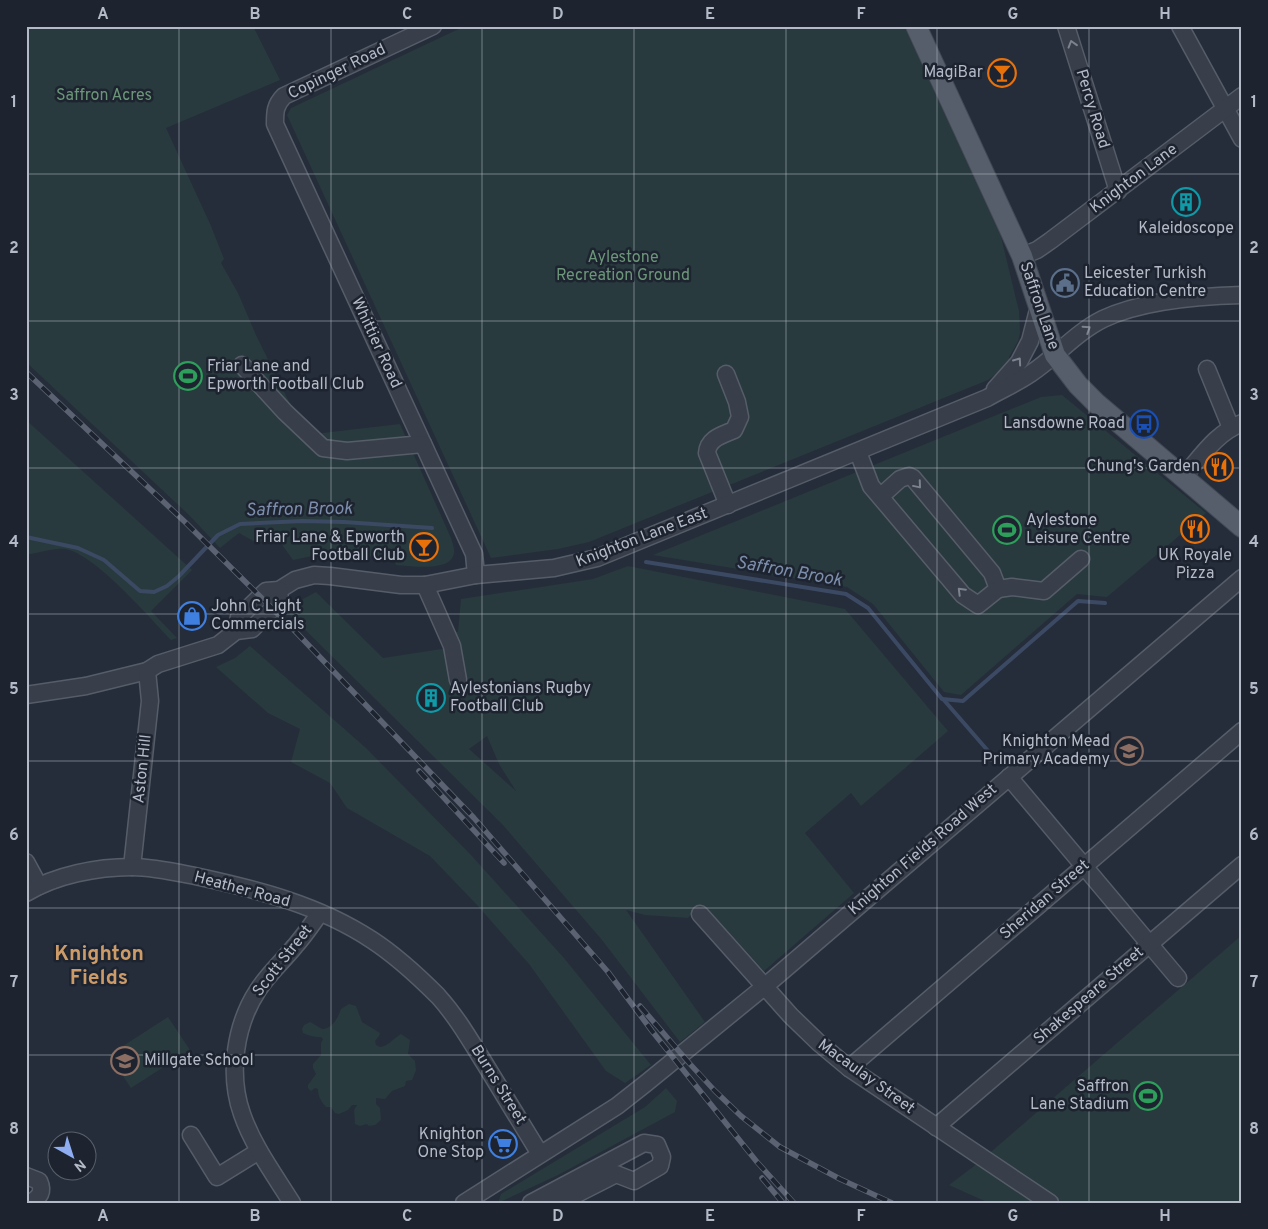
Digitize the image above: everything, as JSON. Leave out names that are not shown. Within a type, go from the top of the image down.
[{"type":"main road","name":"Saffron Lane","points":[[916,26],[1022,256],[1055,355],[1078,385],[1098,404],[1242,527]]},
{"type":"street","name":"Copinger Road","points":[[275,111],[278,102],[284,96],[433,26]]},
{"type":"street","name":"Percy Road","points":[[1066,26],[1118,191]]},
{"type":"street","points":[[1180,26],[1242,139]]},
{"type":"street","name":"Knighton Lane","points":[[1022,256],[1037,250],[1242,96]]},
{"type":"street","name":"Whittier Road","points":[[275,111],[275,124],[474,554],[476,575]]},
{"type":"street","points":[[1055,355],[1070,340],[1084,330],[1124,311],[1180,300],[1242,295]]},
{"type":"street","name":"Knighton Lane East","points":[[987,398],[1019,362],[1030,341],[1039,306]]},
{"type":"street","name":"Knighton Lane East","points":[[26,694],[86,686],[147,671],[158,664],[218,645],[236,631],[239,617],[266,591],[279,590],[295,580],[314,575],[401,585],[425,584],[476,575],[554,568],[597,558],[987,398],[1030,375],[1055,355]]},
{"type":"street","points":[[242,365],[285,412],[324,448],[347,450],[423,444]]},
{"type":"street","points":[[1183,477],[1220,436],[1236,426],[1207,369]]},
{"type":"street","points":[[726,374],[737,402],[740,417],[734,430],[716,438],[708,446],[707,453],[728,505]]},
{"type":"street","points":[[858,452],[871,486],[963,595],[978,605],[998,589],[1012,587],[1044,591],[1082,559]]},
{"type":"street","points":[[880,496],[900,479],[909,476],[913,478],[992,573],[998,589]]},
{"type":"street","name":"Knighton Fields Road West","points":[[471,1201],[540,1154],[617,1106],[695,1043],[764,987],[1242,578]]},
{"type":"street","points":[[425,584],[452,646],[458,680]]},
{"type":"street","name":"Aston Hill","points":[[132,867],[150,701],[147,671]]},
{"type":"street","name":"Sheridan Street","points":[[849,1068],[1242,731]]},
{"type":"street","points":[[1009,777],[1178,978]]},
{"type":"street","points":[[26,862],[32,889]]},
{"type":"street","name":"Shakespeare Street","points":[[936,1127],[1242,865]]},
{"type":"street","name":"Heather Road","points":[[32,889],[74,875],[132,867],[179,873],[259,891],[320,913],[372,940],[421,980],[455,1016]]},
{"type":"street","name":"Scott Street","points":[[292,1203],[260,1151],[242,1113],[235,1086],[235,1058],[240,1032],[258,990],[297,944],[320,913]]},
{"type":"street","name":"Macaulay Street","points":[[700,914],[804,1030],[849,1068],[1050,1203]]},
{"type":"street","name":"Burns Street","points":[[455,1016],[540,1154]]},
{"type":"street","points":[[191,1135],[217,1177],[260,1151]]},
{"type":"street","points":[[531,1203],[644,1143],[657,1145],[662,1157],[660,1166],[634,1181],[616,1174],[560,1203]]},
{"type":"street","points":[[26,1176],[39,1181],[42,1188],[39,1197],[30,1203]]},
{"type":"green space","name":"Saffron Acres","points":[[26,26],[253,26],[280,80],[166,128],[211,226],[224,259],[221,263],[238,293],[256,335],[296,416],[314,434],[400,424],[451,538],[454,550],[453,557],[448,562],[431,566],[411,566],[396,565],[393,557],[317,555],[293,560],[280,542],[255,542],[239,533],[220,548],[190,516],[26,362]]},
{"type":"green space","name":"Aylestone Recreation Ground","points":[[465,26],[904,26],[1001,237],[1019,311],[1020,333],[1009,361],[1004,368],[988,380],[589,542],[558,549],[491,558],[287,115],[291,108]]},
{"type":"green space","name":"Aylestone Leisure Centre","points":[[1062,395],[1206,513],[1107,597],[1077,594],[961,695],[944,692],[873,604],[847,587],[653,555],[1041,397]]},
{"type":"green space","points":[[26,420],[192,570],[151,611],[177,638],[171,640],[121,587],[77,553],[60,549],[26,555]]},
{"type":"green space","points":[[628,566],[845,609],[948,731],[861,806],[851,793],[805,833],[854,893],[764,971],[706,907],[696,909],[688,918],[645,915],[626,910],[705,1022],[680,1042],[602,940],[502,824],[286,611],[316,592],[383,658],[448,648],[450,631],[458,632],[461,599],[593,579]],"holes":[[[487,736],[499,764],[516,791],[469,749]]]},
{"type":"green space","points":[[250,646],[366,748],[471,855],[564,958],[651,1065],[625,1083],[606,1071],[529,964],[477,905],[430,856],[347,808],[330,783],[291,762],[300,729],[268,713],[216,667],[235,658]]},
{"type":"green space","name":"Saffron Lane Stadium","points":[[1242,935],[1242,1203],[989,1203],[949,1185],[978,1163]]},
{"type":"green space","points":[[349,1004],[356,1006],[362,1022],[380,1033],[375,1041],[376,1045],[380,1047],[385,1046],[401,1034],[410,1040],[408,1054],[415,1061],[416,1070],[412,1080],[406,1081],[405,1086],[392,1091],[385,1099],[376,1098],[376,1104],[380,1108],[381,1120],[375,1125],[369,1126],[367,1124],[360,1126],[355,1124],[354,1110],[357,1105],[352,1105],[348,1110],[339,1114],[335,1113],[331,1107],[326,1107],[323,1103],[319,1097],[318,1089],[315,1088],[311,1091],[308,1088],[316,1074],[313,1064],[321,1055],[323,1039],[303,1033],[302,1029],[304,1025],[310,1022],[322,1029],[326,1029],[332,1025],[341,1009]]},
{"type":"green space","points":[[168,1017],[190,1050],[131,1088],[109,1055]]},
{"type":"green space","points":[[666,1088],[677,1101],[675,1112],[558,1175],[498,1203],[501,1194],[645,1107]]},
{"type":"waterway","name":"Saffron Brook","points":[[26,537],[78,548],[104,560],[140,591],[154,592],[167,586],[179,576],[218,535],[240,524],[302,521],[432,528]]},
{"type":"waterway","name":"Saffron Brook","points":[[646,562],[846,594],[868,608],[942,699],[963,701],[1078,601],[1105,603]]},
{"type":"waterway","name":"Saffron Brook","points":[[943,699],[989,752]]},
{"type":"railway","points":[[26,372],[185,522],[293,629],[474,818],[608,972],[652,1031],[757,1162],[794,1203]]},
{"type":"railway","points":[[419,771],[504,863]]},
{"type":"railway","points":[[640,1006],[715,1091],[741,1116],[780,1147],[840,1179],[892,1203]]},
{"type":"railway","points":[[762,1178],[783,1203]]},
{"type":"place","name":"MagiBar","points":[[1002,73]]},
{"type":"place","name":"Kaleidoscope","points":[[1186,202]]},
{"type":"place","name":"Leicester Turkish Education Centre","points":[[1065,283]]},
{"type":"place","name":"Friar Lane and Epworth Football Club","points":[[188,376]]},
{"type":"place","name":"Lansdowne Road","points":[[1144,424]]},
{"type":"place","name":"Chung's Garden","points":[[1219,467]]},
{"type":"place","name":"UK Royale Pizza","points":[[1195,529]]},
{"type":"place","name":"Aylestone Leisure Centre","points":[[1007,530]]},
{"type":"place","name":"Friar Lane & Epworth Football Club","points":[[424,547]]},
{"type":"place","name":"John C Light Commercials","points":[[192,616]]},
{"type":"place","name":"Aylestonians Rugby Football Club","points":[[431,698]]},
{"type":"place","name":"Knighton Mead Primary Academy","points":[[1129,751]]},
{"type":"place","name":"Millgate School","points":[[125,1061]]},
{"type":"place","name":"Saffron Lane Stadium","points":[[1148,1096]]},
{"type":"place","name":"Knighton One Stop","points":[[503,1144]]},
{"type":"district","name":"Knighton Fields","points":[[99,966]]}]
